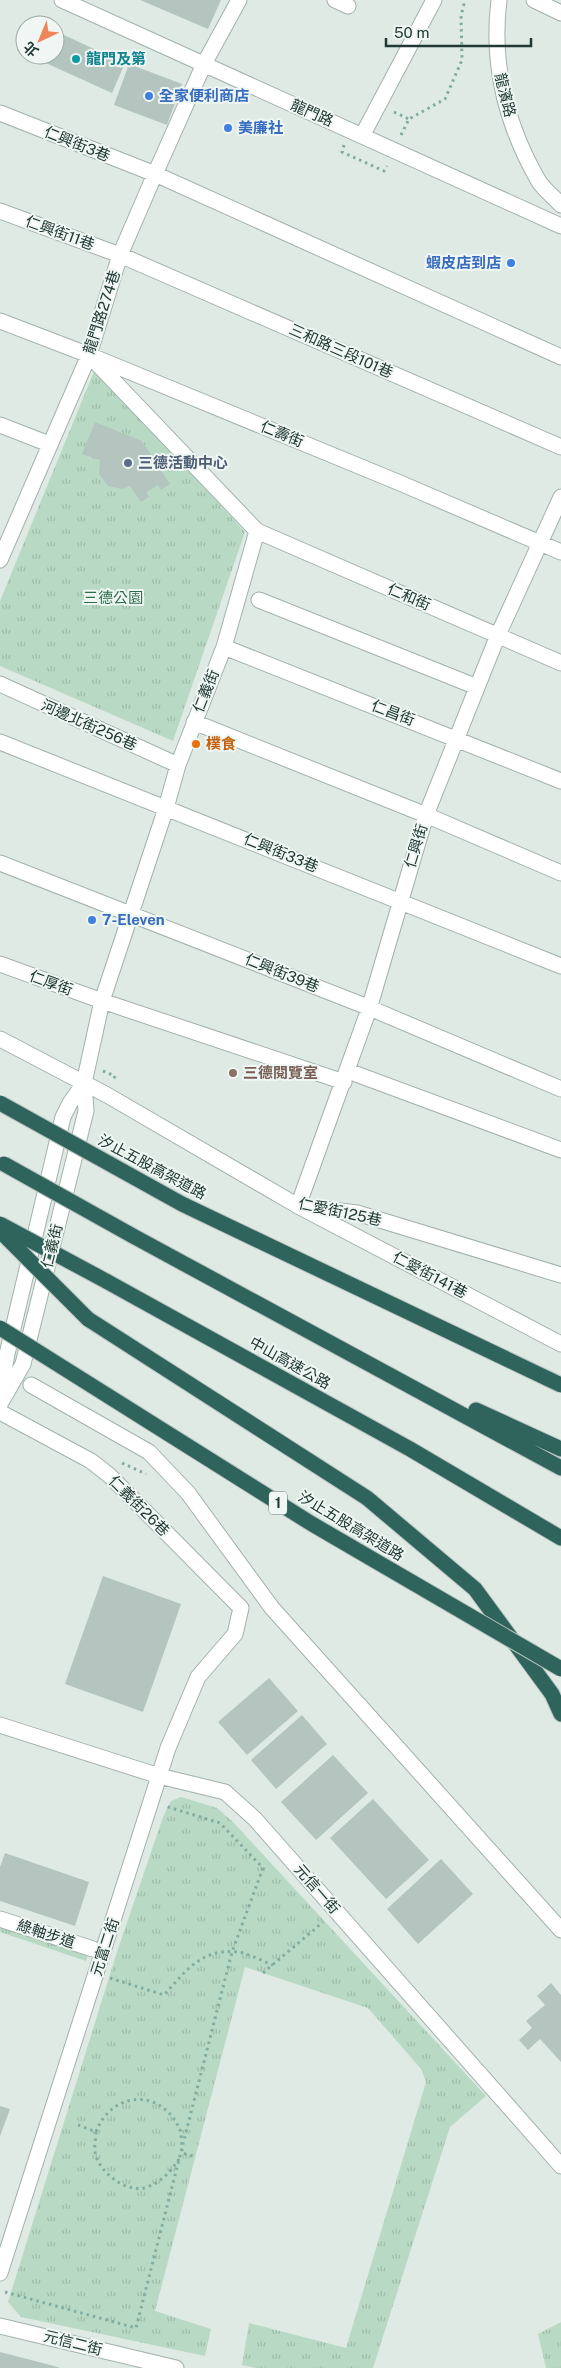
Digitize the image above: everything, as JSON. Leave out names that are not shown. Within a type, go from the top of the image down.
[{"type":"highway","name":"汐止五股高架道路","points":[[0,1103],[182,1204],[561,1385]]},
{"type":"highway","points":[[2,1163],[561,1468]]},
{"type":"highway","name":"中山高速公路","points":[[0,1224],[410,1449],[561,1538]]},
{"type":"highway","points":[[0,1231],[88,1319],[367,1498],[475,1589],[552,1694],[561,1714]]},
{"type":"highway","name":"汐止五股高架道路","points":[[0,1328],[312,1524],[561,1669]]},
{"type":"highway","points":[[348,1352],[561,1449]]},
{"type":"street","name":"龍門路","points":[[62,0],[561,226]]},
{"type":"street","name":"龍門路274巷","points":[[0,560],[5,535],[89,355],[120,255],[204,64],[239,0]]},
{"type":"street","points":[[362,136],[434,0]]},
{"type":"street","name":"龍濱路","points":[[499,0],[496,22],[497,60],[507,113],[539,181],[561,205]]},
{"type":"street","points":[[534,0],[561,13]]},
{"type":"street","name":"仁興街3巷","points":[[0,113],[155,174],[561,357]]},
{"type":"street","name":"仁興街11巷","points":[[0,211],[120,255]]},
{"type":"street","name":"三和路三段101巷","points":[[120,255],[561,447]]},
{"type":"street","name":"仁壽街","points":[[0,321],[89,355],[561,552]]},
{"type":"street","points":[[89,355],[257,531]]},
{"type":"street","points":[[0,425],[49,444]]},
{"type":"street","name":"仁興街","points":[[298,1206],[369,1009],[426,815],[455,738],[498,635],[561,497]]},
{"type":"street","name":"仁和街","points":[[257,531],[561,663]]},
{"type":"street","name":"仁義街","points":[[0,1404],[23,1364],[86,1111],[84,1083],[102,1001],[129,913],[166,808],[178,765],[224,647],[257,531]]},
{"type":"street","points":[[259,600],[477,687]]},
{"type":"street","name":"仁昌街","points":[[224,647],[561,781]]},
{"type":"street","name":"河邊北街256巷","points":[[0,684],[178,765]]},
{"type":"street","points":[[194,722],[426,815],[561,873]]},
{"type":"street","name":"仁興街33巷","points":[[0,742],[400,900],[561,966]]},
{"type":"street","name":"仁興街39巷","points":[[0,864],[129,913],[561,1088]]},
{"type":"street","name":"仁厚街","points":[[0,964],[102,1001],[346,1077],[561,1150]]},
{"type":"street","name":"仁愛街125巷","points":[[0,1039],[84,1083],[298,1206],[356,1213],[561,1275]]},
{"type":"street","name":"仁義街","points":[[0,1392],[6,1354],[63,1117],[84,1083]]},
{"type":"street","name":"仁愛街141巷","points":[[298,1206],[561,1344]]},
{"type":"street","points":[[31,1385],[149,1452],[188,1493],[272,1608],[561,1930]]},
{"type":"street","name":"仁義街26巷","points":[[0,1412],[91,1461],[110,1476],[241,1608],[235,1634]]},
{"type":"street","name":"元富二街","points":[[0,2273],[174,1731],[198,1677],[235,1634]]},
{"type":"street","name":"元信一街","points":[[0,1725],[159,1776],[225,1792],[255,1819],[561,2166]]},
{"type":"street","name":"綠軸步道","points":[[0,1919],[93,1949]]},
{"type":"street","name":"元信二街","points":[[0,2326],[176,2368]]},
{"type":"path","points":[[409,119],[445,99],[462,60],[461,16],[465,0]]},
{"type":"path","points":[[5,2292],[136,2328],[232,1952],[263,1868],[220,1823],[165,1805]]},
{"type":"path","points":[[263,1974],[327,1918]]},
{"type":"path","points":[[106,1977],[164,1995],[196,1960],[212,1954],[237,1952],[273,1965]]},
{"type":"path","points":[[144,2099],[156,2103],[174,2117],[181,2132],[182,2153],[173,2170],[155,2183],[143,2188],[127,2185],[114,2179],[101,2166],[95,2151],[96,2132],[110,2110],[122,2102],[144,2099]]},
{"type":"path","points":[[78,2125],[96,2132]]},
{"type":"path","points":[[182,2153],[196,2157]]},
{"type":"green space","name":"三德公園","points":[[95,369],[245,532],[173,741],[0,666],[0,601]]},
{"type":"green space","points":[[181,1797],[217,1808],[232,1821],[486,2096],[450,2127],[373,2368],[256,2368],[242,2365],[249,2323],[346,2348],[426,2082],[421,2069],[368,2008],[245,1967],[155,2311],[211,2329],[205,2356],[21,2317],[8,2302],[116,1955],[163,1817],[171,1801]]},
{"type":"green space","points":[[0,1913],[92,1943],[86,1961],[0,1932]]},
{"type":"green space","points":[[561,2322],[561,2368],[546,2368],[538,2334]]},
{"type":"building","points":[[140,0],[221,0],[208,29]]},
{"type":"building","name":"龍門及第","points":[[65,36],[125,63],[112,93],[50,65],[65,65]]},
{"type":"building","points":[[129,64],[182,84],[167,125],[114,105]]},
{"type":"building","name":"三德活動中心","points":[[95,422],[142,441],[170,484],[161,490],[158,485],[146,492],[149,497],[141,502],[130,486],[123,489],[108,486],[99,474],[100,460],[82,454]]},
{"type":"building","points":[[103,1576],[181,1604],[143,1712],[65,1684]]},
{"type":"building","points":[[269,1678],[298,1711],[247,1755],[218,1722]]},
{"type":"building","points":[[302,1715],[327,1744],[276,1789],[251,1760]]},
{"type":"building","points":[[333,1755],[368,1793],[316,1840],[281,1802]]},
{"type":"building","points":[[373,1799],[429,1860],[386,1899],[330,1838]]},
{"type":"building","points":[[5,1853],[89,1882],[75,1926],[0,1901],[0,1867]]},
{"type":"building","points":[[441,1859],[473,1894],[418,1944],[387,1909]]},
{"type":"building","points":[[551,1983],[561,1995],[561,2062],[540,2039],[528,2050],[519,2040],[532,2028],[526,2021],[545,2005],[537,1996]]},
{"type":"building","points":[[0,2106],[10,2109],[0,2136]]},
{"type":"building","points":[[0,2352],[54,2366],[60,2368],[0,2368]]},
{"type":"place","name":"龍門及第","points":[[76,59]]},
{"type":"place","name":"全家便利商店","points":[[149,96]]},
{"type":"place","name":"美廉社","points":[[228,128]]},
{"type":"place","name":"蝦皮店到店","points":[[511,263]]},
{"type":"place","name":"三德活動中心","points":[[128,463]]},
{"type":"place","name":"樸食","points":[[196,744]]},
{"type":"place","name":"7-Eleven","points":[[92,920]]},
{"type":"place","name":"三德閱覽室","points":[[233,1073]]}]
